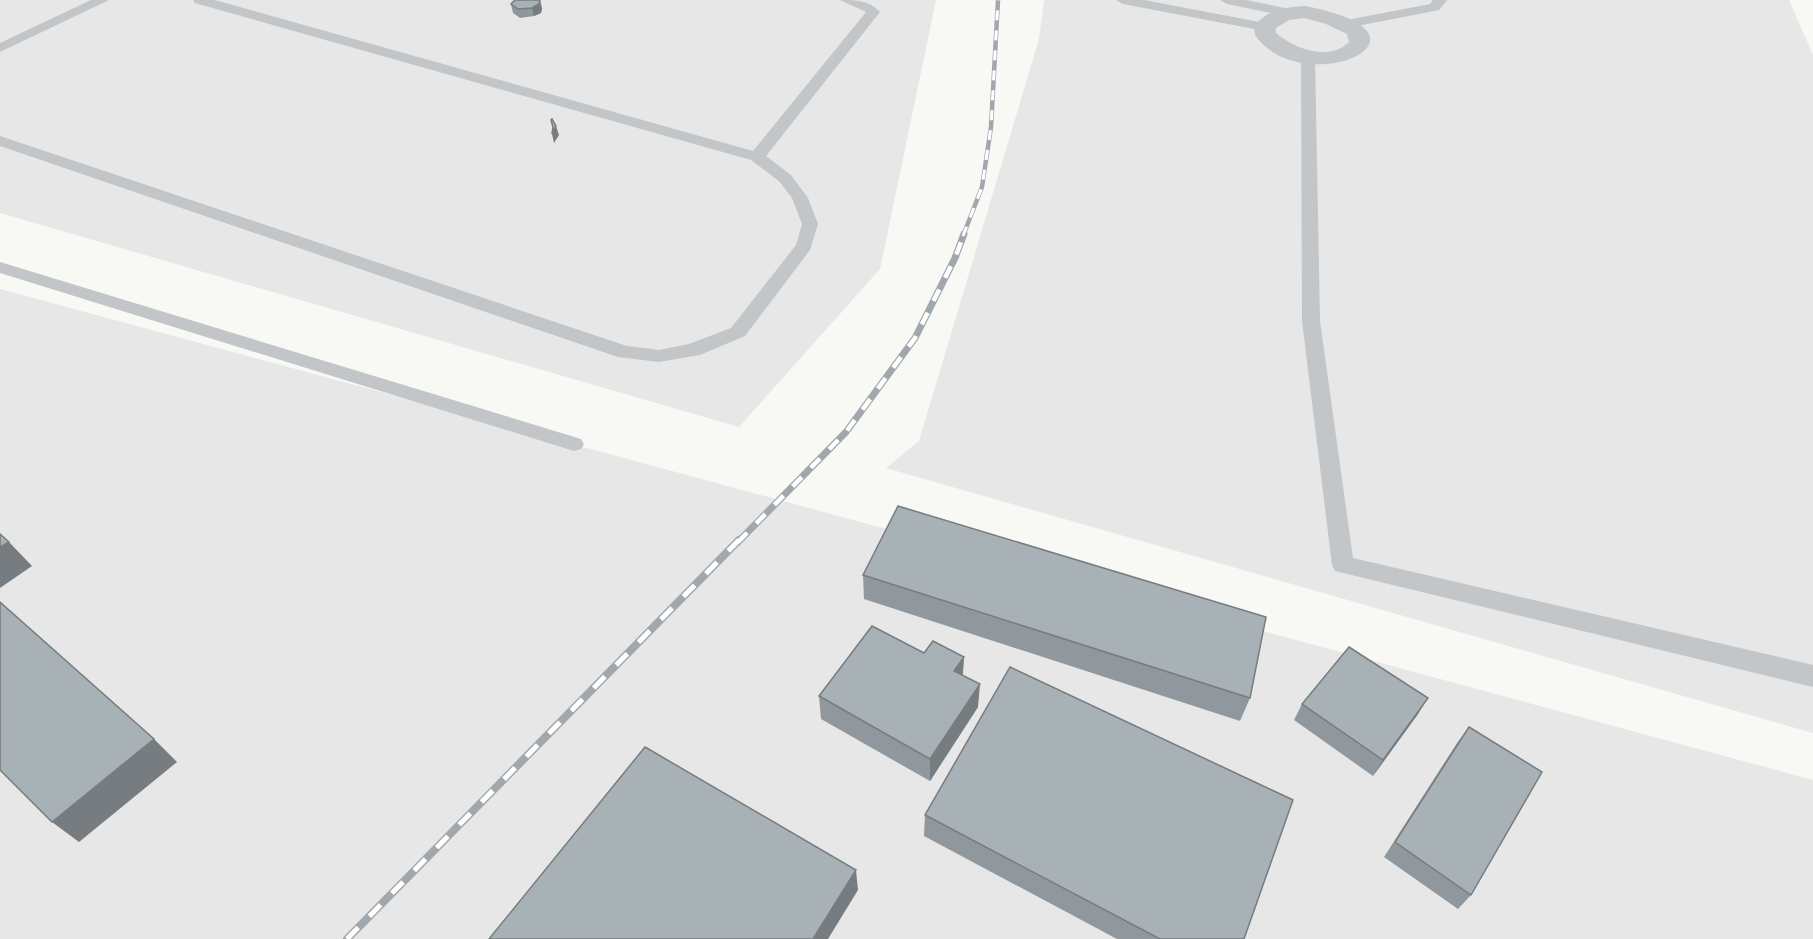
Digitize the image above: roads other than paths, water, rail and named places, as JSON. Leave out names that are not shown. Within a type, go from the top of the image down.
[{"type":"street","points":[[1290,13],[1320,14],[1347,24],[1356,31],[1360,38],[1358,45],[1351,51],[1325,57],[1308,56],[1280,47],[1266,35],[1265,27],[1272,19],[1290,13]]},
{"type":"lane","points":[[0,48],[102,0]]},
{"type":"lane","points":[[0,141],[625,352],[658,356],[693,350],[738,332],[804,246],[810,224],[800,198],[785,178],[757,157],[200,0]]},
{"type":"lane","points":[[757,157],[873,12],[867,6],[847,0]]},
{"type":"lane","points":[[1124,0],[1265,27]]},
{"type":"lane","points":[[1227,0],[1290,13]]},
{"type":"lane","points":[[1347,24],[1434,7],[1440,0]]},
{"type":"lane","points":[[1308,56],[1311,321],[1343,565],[1813,676]]},
{"type":"lane","points":[[0,267],[574,444]]},
{"type":"railway","points":[[963,236],[982,187],[991,127],[998,0]]},
{"type":"railway","points":[[738,542],[846,432],[915,338],[955,258],[964,234]]},
{"type":"railway","points":[[347,939],[739,540]]}]
